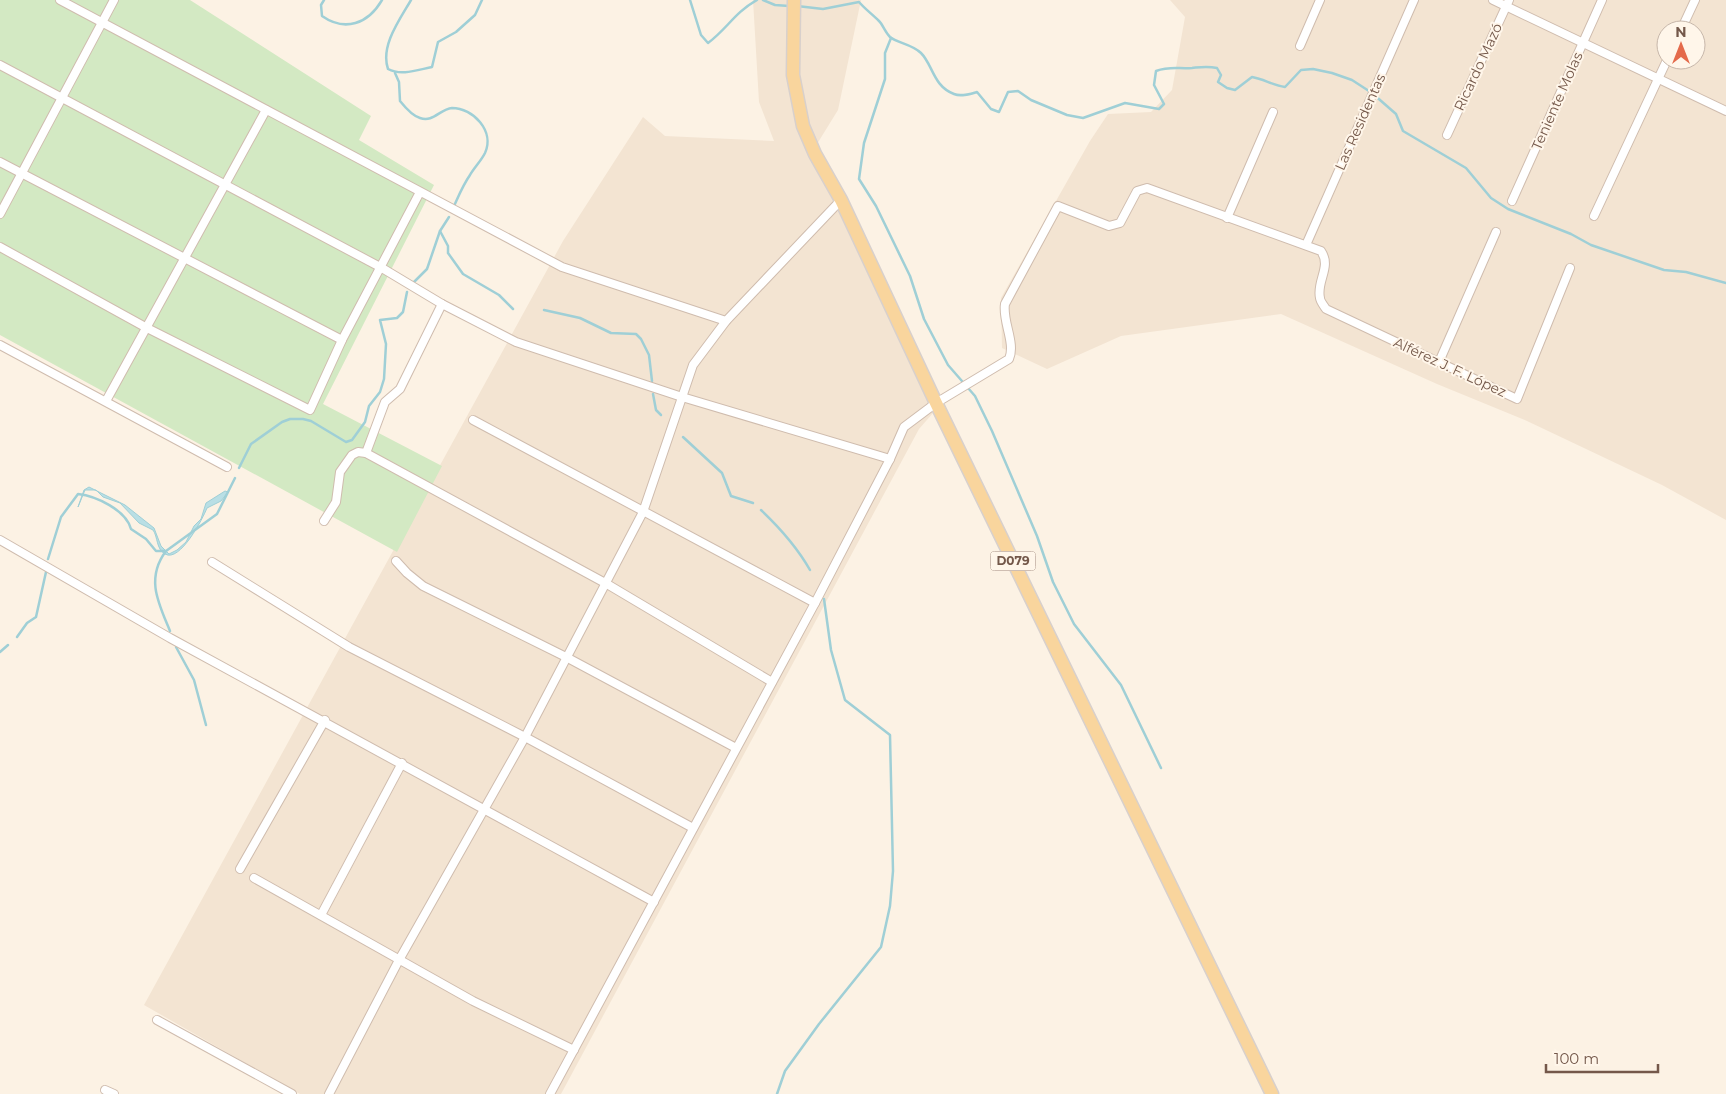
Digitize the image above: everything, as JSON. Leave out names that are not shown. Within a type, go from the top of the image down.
[{"type":"main road","name":"D079","points":[[794,0],[793,75],[799,110],[815,154],[841,200],[936,403],[1272,1094]]},
{"type":"street","points":[[60,0],[562,266],[726,321]]},
{"type":"street","points":[[0,214],[114,0]]},
{"type":"street","points":[[1300,46],[1320,0]]},
{"type":"street","name":"Las Residentas","points":[[1306,245],[1414,0]]},
{"type":"street","points":[[1493,0],[1508,3],[1583,43],[1726,111]]},
{"type":"street","name":"Teniente Molas","points":[[1512,201],[1602,0]]},
{"type":"street","points":[[1685,20],[1694,0]]},
{"type":"street","name":"Ricardo Mazó","points":[[1446,135],[1508,3]]},
{"type":"street","points":[[0,65],[382,268],[442,304],[516,342],[682,397],[890,459]]},
{"type":"street","points":[[1594,216],[1662,70]]},
{"type":"street","points":[[106,401],[266,110]]},
{"type":"street","points":[[1227,218],[1273,112]]},
{"type":"street","points":[[0,162],[342,340]]},
{"type":"street","points":[[550,1094],[815,603],[890,459],[904,427],[936,403],[1008,359],[1012,353],[1004,312],[1005,304],[1058,206],[1109,226],[1120,223],[1137,191],[1147,188],[1306,245]]},
{"type":"street","points":[[0,247],[147,328],[310,410],[342,340],[382,268],[420,192]]},
{"type":"street","points":[[329,1094],[398,960],[525,737],[566,657],[607,584],[643,512],[693,365],[726,321],[841,200]]},
{"type":"street","points":[[1439,362],[1496,232]]},
{"type":"street","name":"Alférez J. F. López","points":[[1306,245],[1321,251],[1326,257],[1320,298],[1326,309],[1517,399],[1570,268]]},
{"type":"street","points":[[366,452],[385,402],[400,389],[442,304]]},
{"type":"street","points":[[0,345],[227,467]]},
{"type":"street","points":[[473,420],[815,603]]},
{"type":"street","points":[[324,521],[336,502],[337,480],[342,469],[354,453],[366,452],[607,584],[772,682]]},
{"type":"street","points":[[0,540],[170,638],[325,720],[654,902]]},
{"type":"street","points":[[396,561],[406,573],[423,586],[566,657],[736,748]]},
{"type":"street","points":[[212,562],[349,647],[525,737],[693,828]]},
{"type":"street","points":[[240,869],[325,720]]},
{"type":"street","points":[[321,915],[402,763]]},
{"type":"street","points":[[254,878],[473,1001],[574,1050]]},
{"type":"street","points":[[157,1020],[292,1094]]},
{"type":"street","points":[[105,1090],[114,1094]]},
{"type":"shaded area","points":[[753,0],[861,0],[838,110],[817,144],[940,405],[919,429],[561,1094],[300,1094],[144,1005],[563,241],[643,117],[665,136],[774,141],[759,102]]},
{"type":"shaded area","points":[[1170,0],[1726,0],[1726,520],[1662,485],[1527,421],[1437,384],[1281,314],[1121,336],[1047,369],[1002,348],[1001,298],[1090,141],[1108,114],[1151,112],[1172,90],[1185,17]]},
{"type":"green space","points":[[0,0],[190,0],[371,116],[359,140],[434,185],[323,404],[442,466],[397,552],[0,335]]},
{"type":"water","points":[[89,487],[95,490],[85,490],[78,507],[84,490]]},
{"type":"water","points":[[97,491],[125,505],[154,528],[161,546],[169,554],[186,542],[194,526],[201,519],[206,503],[225,491],[228,492],[221,501],[207,508],[201,521],[184,546],[171,555],[162,552],[153,530],[139,523],[120,503],[103,497]]},
{"type":"waterway","points":[[324,0],[321,5],[322,16],[339,24],[355,23],[363,20],[370,15],[382,0]]},
{"type":"waterway","points":[[411,0],[392,33],[389,42],[386,60],[388,69],[393,71],[409,72],[432,67],[438,42],[456,32],[475,15],[482,0]]},
{"type":"waterway","points":[[690,0],[701,35],[708,43],[742,10],[757,0]]},
{"type":"waterway","points":[[763,0],[775,5],[789,6]]},
{"type":"waterway","points":[[797,6],[823,9],[859,2],[882,24],[890,37],[921,53],[937,81],[947,90],[960,95],[977,92],[991,109],[999,112],[1008,92],[1018,91],[1031,100],[1067,115],[1083,118],[1125,103],[1159,109],[1164,104],[1154,85],[1156,71],[1174,68],[1217,68],[1221,75],[1218,82],[1227,88],[1235,90],[1252,77],[1285,87],[1301,70],[1313,69],[1332,73],[1352,80],[1372,93],[1396,114],[1403,131],[1466,168],[1491,198],[1508,209],[1571,234],[1591,245],[1664,270],[1686,272],[1726,283]]},
{"type":"waterway","points":[[891,38],[885,53],[885,79],[864,143],[859,179],[876,206],[910,276],[924,319],[948,365],[975,396],[992,431],[1037,536],[1053,582],[1074,624],[1121,685],[1161,768]]},
{"type":"waterway","points":[[395,73],[399,82],[400,101],[414,115],[429,119],[448,109],[460,109],[474,116],[484,129],[487,137],[485,153],[465,183],[454,206]]},
{"type":"waterway","points":[[412,284],[427,269],[440,231],[449,217]]},
{"type":"waterway","points":[[440,231],[448,246],[448,253],[463,274],[499,295],[513,309]]},
{"type":"waterway","points":[[239,468],[251,444],[282,422],[290,419],[311,421],[346,442],[352,440],[365,422],[369,406],[380,392],[384,379],[386,344],[380,320],[397,318],[403,312],[407,292]]},
{"type":"waterway","points":[[544,310],[580,318],[611,333],[636,334],[641,339],[649,355],[652,381]]},
{"type":"waterway","points":[[653,394],[656,410],[661,415]]},
{"type":"waterway","points":[[683,437],[722,473],[731,496],[753,503]]},
{"type":"waterway","points":[[48,559],[61,517],[78,494],[101,501],[117,510],[128,522],[131,529],[146,539],[156,551],[166,551],[217,514],[235,478]]},
{"type":"waterway","points":[[761,510],[788,538],[810,570]]},
{"type":"waterway","points":[[166,551],[160,561],[155,581],[158,601],[170,631]]},
{"type":"waterway","points":[[17,637],[27,623],[36,617],[46,572]]},
{"type":"waterway","points":[[777,1094],[785,1071],[819,1024],[881,947],[890,906],[893,871],[890,735],[845,700],[831,650],[824,599]]},
{"type":"waterway","points":[[0,652],[8,645]]},
{"type":"waterway","points":[[176,647],[194,680],[206,725]]}]
